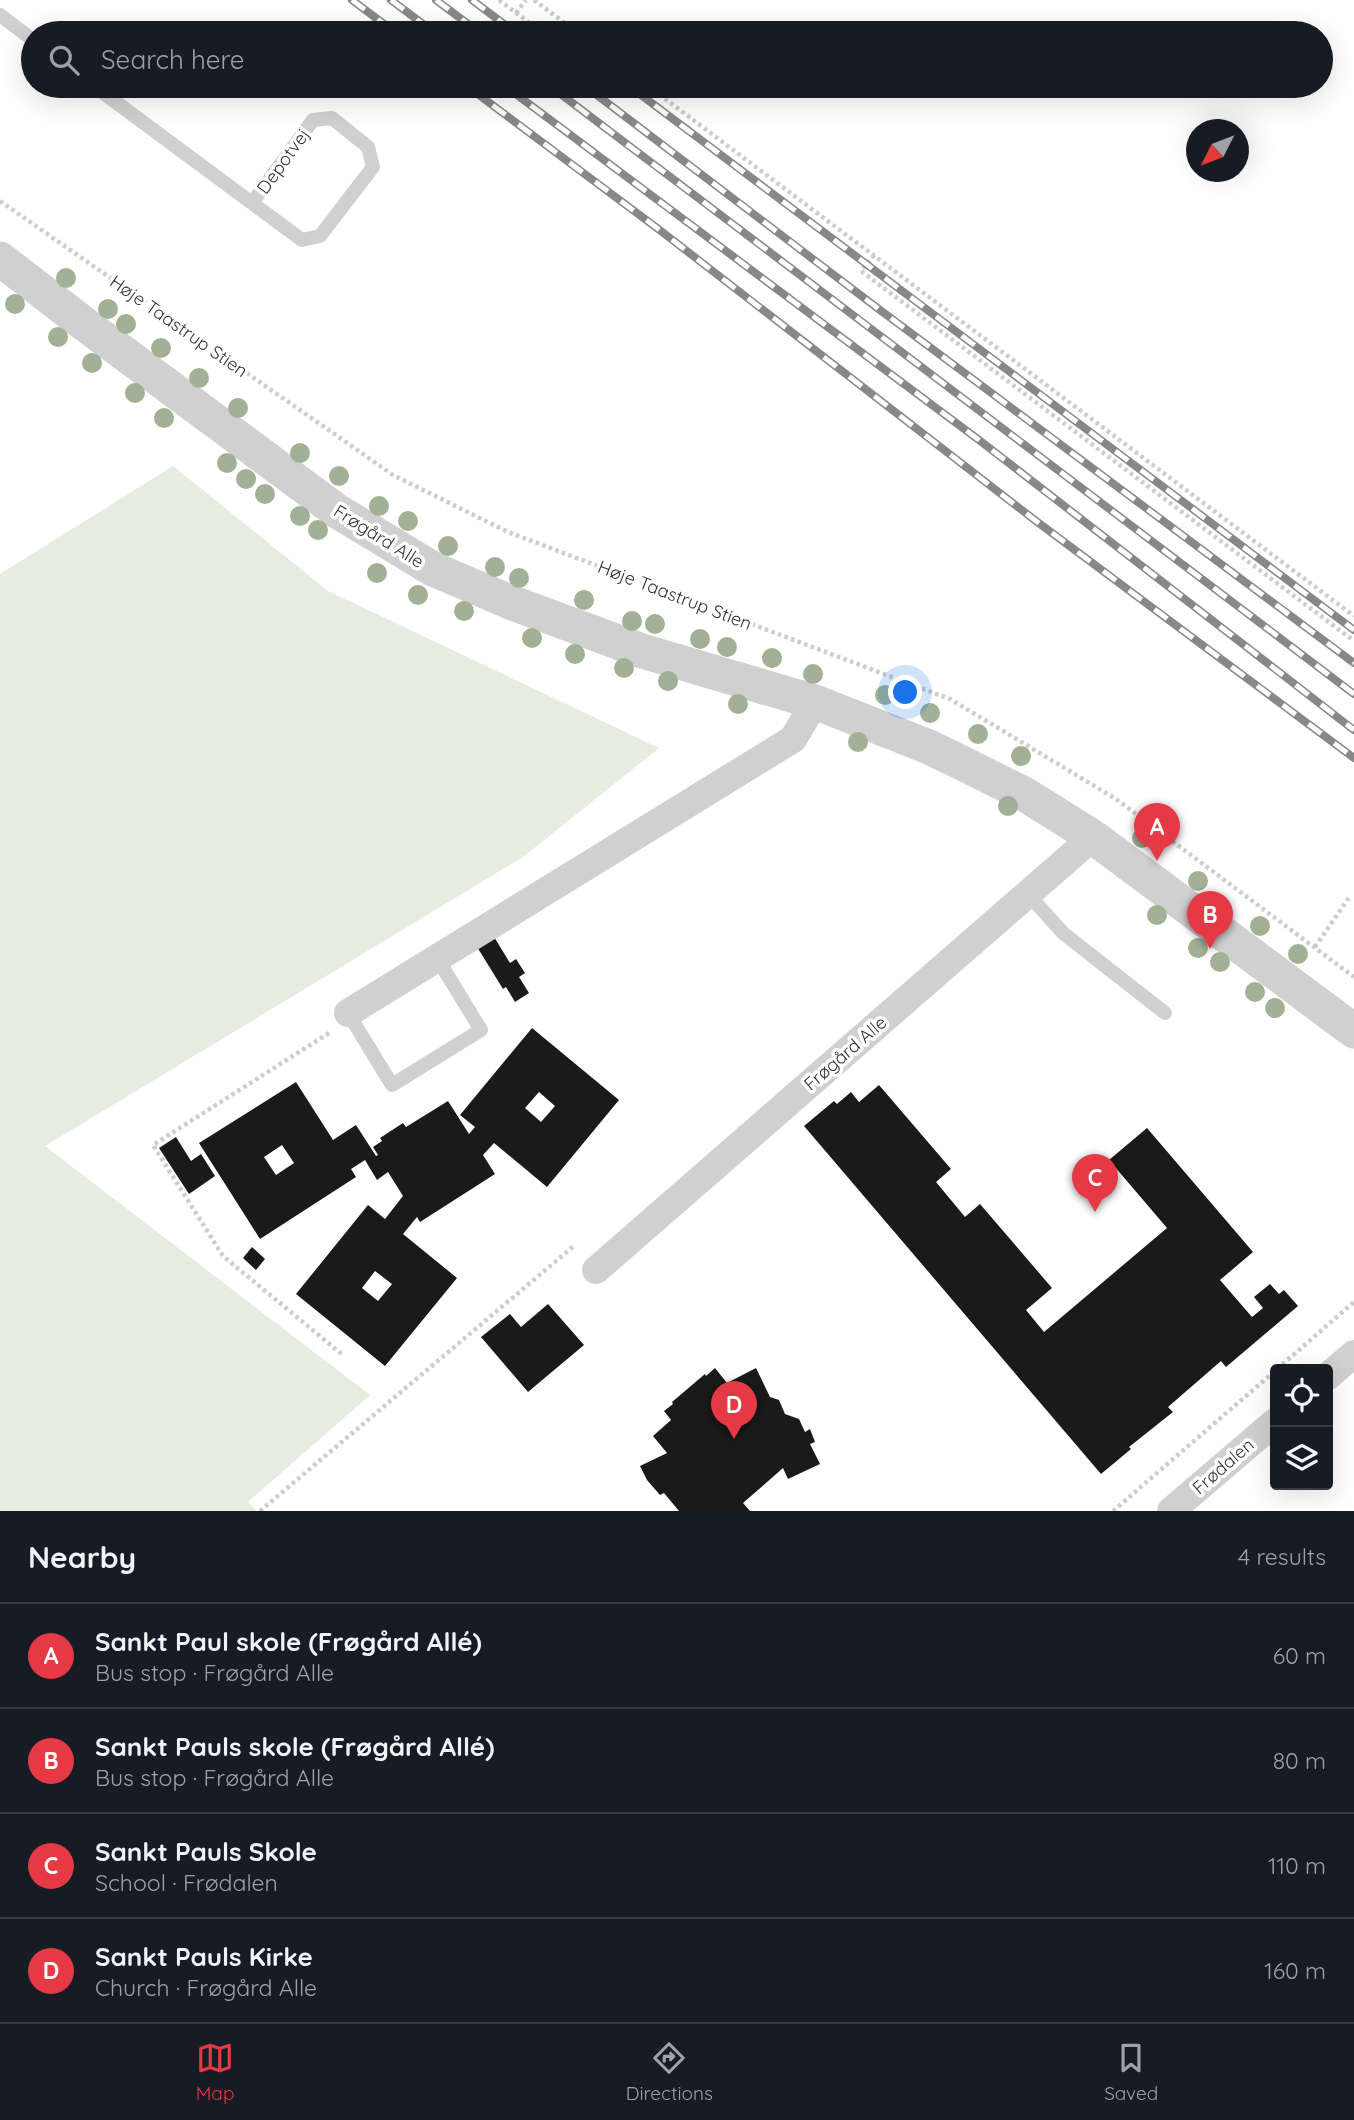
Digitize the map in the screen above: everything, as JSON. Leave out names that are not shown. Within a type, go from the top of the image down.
[{"type":"street","name":"Frøgård Alle","points":[[0,259],[337,511],[433,569],[510,602],[642,651],[816,702],[929,747],[1026,795],[1093,837],[1354,1031]]},
{"type":"street","points":[[348,1013],[793,739],[816,702]]},
{"type":"street","name":"Frøgård Alle","points":[[596,1270],[1093,837]]},
{"type":"street","points":[[1333,1372],[1354,1354]]},
{"type":"street","name":"Frødalen","points":[[1171,1511],[1270,1426]]},
{"type":"lane","points":[[0,16],[21,31]]},
{"type":"lane","name":"Depotvej","points":[[110,98],[252,203],[302,240],[320,236],[373,167],[368,147],[332,118],[313,120],[252,203]]},
{"type":"lane","points":[[1028,894],[1063,933],[1165,1013]]},
{"type":"lane","points":[[348,1013],[392,1085],[470,1037],[481,1030],[437,958]]},
{"type":"path","points":[[499,0],[527,21]]},
{"type":"path","points":[[516,13],[526,0]]},
{"type":"path","points":[[534,0],[562,21]]},
{"type":"path","points":[[664,98],[1354,616]]},
{"type":"path","name":"Høje Taastrup Stien","points":[[0,201],[393,475],[508,532],[950,699],[1116,799],[1354,977]]},
{"type":"path","points":[[874,255],[861,271],[1354,641]]},
{"type":"path","points":[[1315,947],[1350,896]]},
{"type":"path","points":[[344,1356],[223,1255],[153,1145],[332,1030],[348,1013]]},
{"type":"path","points":[[260,1511],[578,1243],[596,1270]]},
{"type":"path","points":[[1283,1364],[1354,1303]]},
{"type":"path","points":[[1113,1511],[1270,1375]]},
{"type":"shaded area","points":[[173,466],[328,591],[659,748],[523,857],[45,1146],[370,1395],[248,1502],[257,1511],[0,1511],[0,574]]},
{"type":"building","points":[[491,932],[510,963],[516,959],[525,973],[519,977],[529,993],[515,1002],[506,987],[503,989],[474,942]]},
{"type":"building","points":[[532,1028],[619,1100],[547,1187],[494,1143],[483,1155],[495,1174],[420,1222],[417,1217],[403,1234],[457,1278],[385,1366],[296,1294],[368,1205],[385,1219],[403,1196],[388,1172],[377,1180],[365,1160],[351,1169],[356,1177],[260,1239],[199,1143],[296,1082],[333,1140],[356,1125],[376,1156],[378,1155],[373,1147],[382,1141],[380,1138],[403,1123],[406,1127],[448,1101],[469,1134],[475,1127],[460,1115]],"holes":[[[539,1092],[555,1106],[541,1122],[525,1108]],[[282,1145],[294,1163],[276,1175],[264,1157]],[[375,1271],[392,1284],[378,1301],[362,1288]]]},
{"type":"building","points":[[879,1085],[951,1169],[936,1182],[965,1217],[980,1204],[1052,1288],[1026,1310],[1044,1332],[1167,1228],[1109,1160],[1147,1128],[1253,1252],[1220,1280],[1252,1317],[1263,1308],[1254,1297],[1270,1284],[1279,1294],[1284,1290],[1298,1306],[1226,1367],[1221,1361],[1168,1407],[1173,1412],[1129,1447],[1131,1449],[1101,1474],[804,1126],[834,1101],[837,1104],[851,1092],[859,1102]]},
{"type":"building","points":[[176,1137],[191,1161],[201,1154],[215,1176],[189,1194],[159,1148]]},
{"type":"building","points":[[252,1247],[265,1259],[256,1270],[243,1258]]},
{"type":"building","points":[[548,1304],[584,1345],[528,1392],[481,1337],[510,1314],[521,1327]]},
{"type":"building","points":[[715,1368],[727,1383],[756,1368],[770,1397],[779,1400],[785,1414],[799,1419],[805,1432],[810,1429],[815,1442],[810,1444],[820,1464],[788,1479],[783,1468],[743,1503],[750,1511],[679,1511],[664,1493],[660,1495],[647,1480],[640,1466],[667,1453],[653,1436],[671,1420],[664,1411]]},
{"type":"railway","points":[[352,0],[380,21]]},
{"type":"railway","points":[[391,0],[419,21]]},
{"type":"railway","points":[[436,0],[464,21]]},
{"type":"railway","points":[[472,0],[500,21]]},
{"type":"railway","points":[[483,98],[657,228],[1036,521],[1354,758]]},
{"type":"railway","points":[[521,98],[979,440],[1354,730]]},
{"type":"railway","points":[[566,98],[1354,694]]},
{"type":"railway","points":[[601,98],[1354,663]]},
{"type":"railway","points":[[645,98],[1354,630]]},
{"type":"place","name":"Sankt Paul skole (Frøgård Allé)","points":[[1157,861]]},
{"type":"place","name":"Sankt Pauls skole (Frøgård Allé)","points":[[1210,949]]},
{"type":"place","name":"Sankt Pauls Skole","points":[[1095,1212]]},
{"type":"place","name":"Sankt Pauls Kirke","points":[[734,1439]]}]
